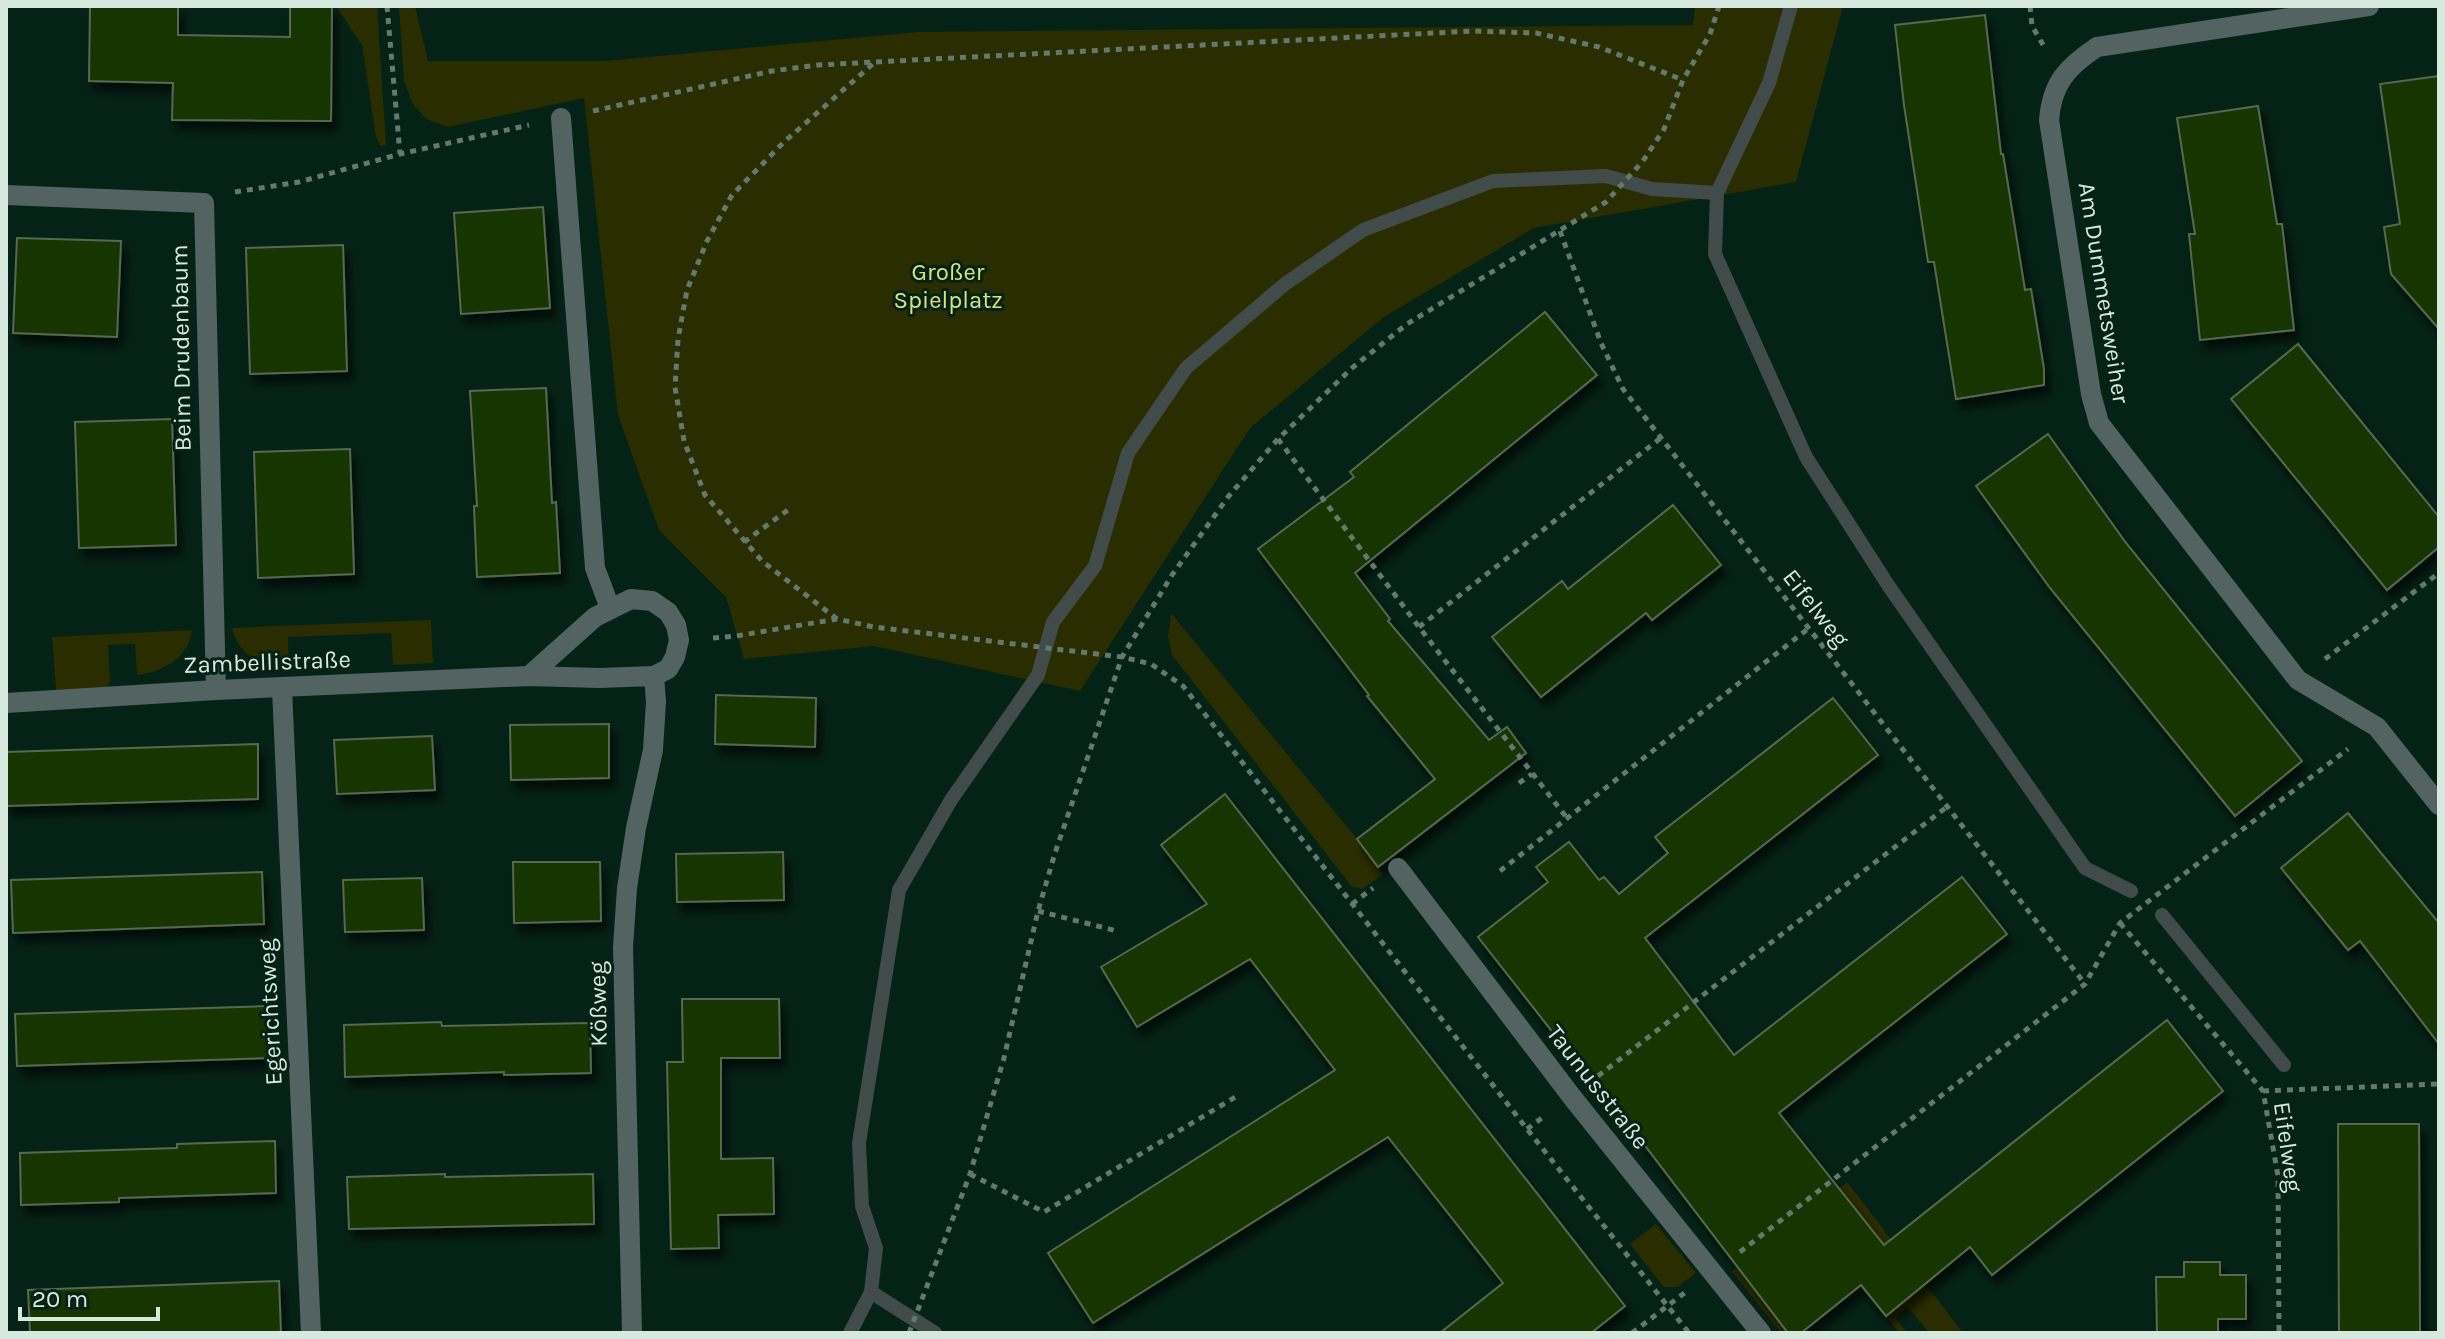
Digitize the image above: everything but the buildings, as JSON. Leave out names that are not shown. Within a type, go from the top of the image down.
[{"type":"street","points":[[2062,76],[2078,59],[2097,47],[2369,6]]},
{"type":"street","name":"Am Dummetsweiher","points":[[2062,76],[2051,97],[2049,120],[2091,394],[2099,423],[2298,680],[2377,727],[2439,805]]},
{"type":"street","points":[[561,118],[595,568],[610,608]]},
{"type":"street","points":[[6,195],[204,203]]},
{"type":"street","name":"Beim Drudenbaum","points":[[204,203],[216,690]]},
{"type":"street","points":[[529,676],[595,617],[631,599],[652,601],[668,612],[676,625],[679,640],[675,657],[668,669],[654,676]]},
{"type":"street","name":"Zambellistraße","points":[[6,703],[529,676],[654,676]]},
{"type":"street","name":"Kößweg","points":[[632,1333],[623,947],[627,888],[636,828],[653,750],[654,676]]},
{"type":"street","name":"Egerichtsweg","points":[[282,689],[311,1333]]},
{"type":"street","name":"Taunusstraße","points":[[1398,868],[1572,1097],[1761,1333]]},
{"type":"path","points":[[387,6],[400,154]]},
{"type":"path","points":[[909,1333],[970,1174],[1004,1058],[1038,911],[1055,853],[1122,657],[1181,562],[1228,497],[1278,439],[1352,368],[1407,324],[1606,202],[1643,161],[1664,129],[1683,80],[1710,34],[1719,6]]},
{"type":"path","points":[[2030,6],[2032,26],[2062,76]]},
{"type":"path","points":[[204,203],[236,192],[299,182],[400,154],[772,71],[818,65],[1472,31],[1536,33],[1599,47],[1683,80]]},
{"type":"path","points":[[837,619],[762,561],[705,495],[684,441],[675,387],[678,339],[687,290],[707,241],[732,195],[784,142],[875,61]]},
{"type":"path","name":"Eifelweg","points":[[1560,231],[1611,366],[1623,389],[2085,984]]},
{"type":"path","points":[[1419,627],[1662,437]]},
{"type":"path","points":[[1278,439],[1567,818]]},
{"type":"path","points":[[744,542],[792,507]]},
{"type":"path","points":[[2298,680],[2439,573]]},
{"type":"path","points":[[679,640],[736,636],[837,619],[874,627],[1122,657],[1151,664],[1183,686],[1689,1333]]},
{"type":"path","points":[[1500,871],[1809,628]]},
{"type":"path","points":[[1632,1333],[2085,984],[2120,923],[2377,727]]},
{"type":"path","points":[[1519,783],[1532,774]]},
{"type":"path","points":[[1572,1097],[1948,806]]},
{"type":"path","points":[[1038,911],[1117,931]]},
{"type":"path","name":"Eifelweg","points":[[2120,923],[2263,1091],[2278,1176],[2279,1333]]},
{"type":"path","points":[[2263,1091],[2439,1084]]},
{"type":"path","points":[[970,1174],[1044,1212],[1237,1096]]},
{"type":"green space","points":[[336,6],[377,6],[386,145],[380,146],[376,137],[362,45]]},
{"type":"green space","name":"Großer Spielplatz","points":[[399,6],[415,6],[428,61],[605,61],[918,32],[1693,25],[1695,6],[1843,6],[1796,182],[1534,228],[1384,317],[1250,428],[1080,691],[874,646],[744,659],[726,597],[659,530],[618,415],[584,98],[448,127],[426,119],[413,104],[404,81]]},
{"type":"green space","points":[[1171,613],[1383,874],[1363,889],[1352,887],[1172,655],[1168,637]]},
{"type":"green space","points":[[431,620],[433,663],[393,665],[391,633],[288,637],[289,669],[253,658],[240,646],[232,628]]},
{"type":"green space","points":[[192,630],[180,656],[156,671],[137,675],[135,644],[108,645],[110,681],[107,688],[60,693],[56,689],[52,637]]},
{"type":"green space","points":[[1847,1182],[1963,1333],[1929,1333],[1908,1307],[1896,1318],[1907,1333],[1899,1333],[1886,1316],[1920,1287],[1855,1209],[1753,1288],[1788,1333],[1781,1333],[1732,1271]]},
{"type":"green space","points":[[1656,1224],[1696,1273],[1677,1287],[1664,1287],[1630,1244]]},
{"type":"waterway","points":[[1791,6],[1769,83],[1717,193],[1715,254],[1806,457],[1888,585],[2085,868],[2131,891]]},
{"type":"waterway","points":[[850,1333],[871,1292],[876,1248],[862,1206],[859,1143],[899,890],[951,800],[1038,675],[1053,622],[1095,566],[1128,453],[1186,368],[1285,284],[1363,230],[1493,181],[1606,176],[1652,189],[1717,193]]},
{"type":"waterway","points":[[2162,915],[2284,1065]]},
{"type":"waterway","points":[[871,1292],[935,1333]]}]
